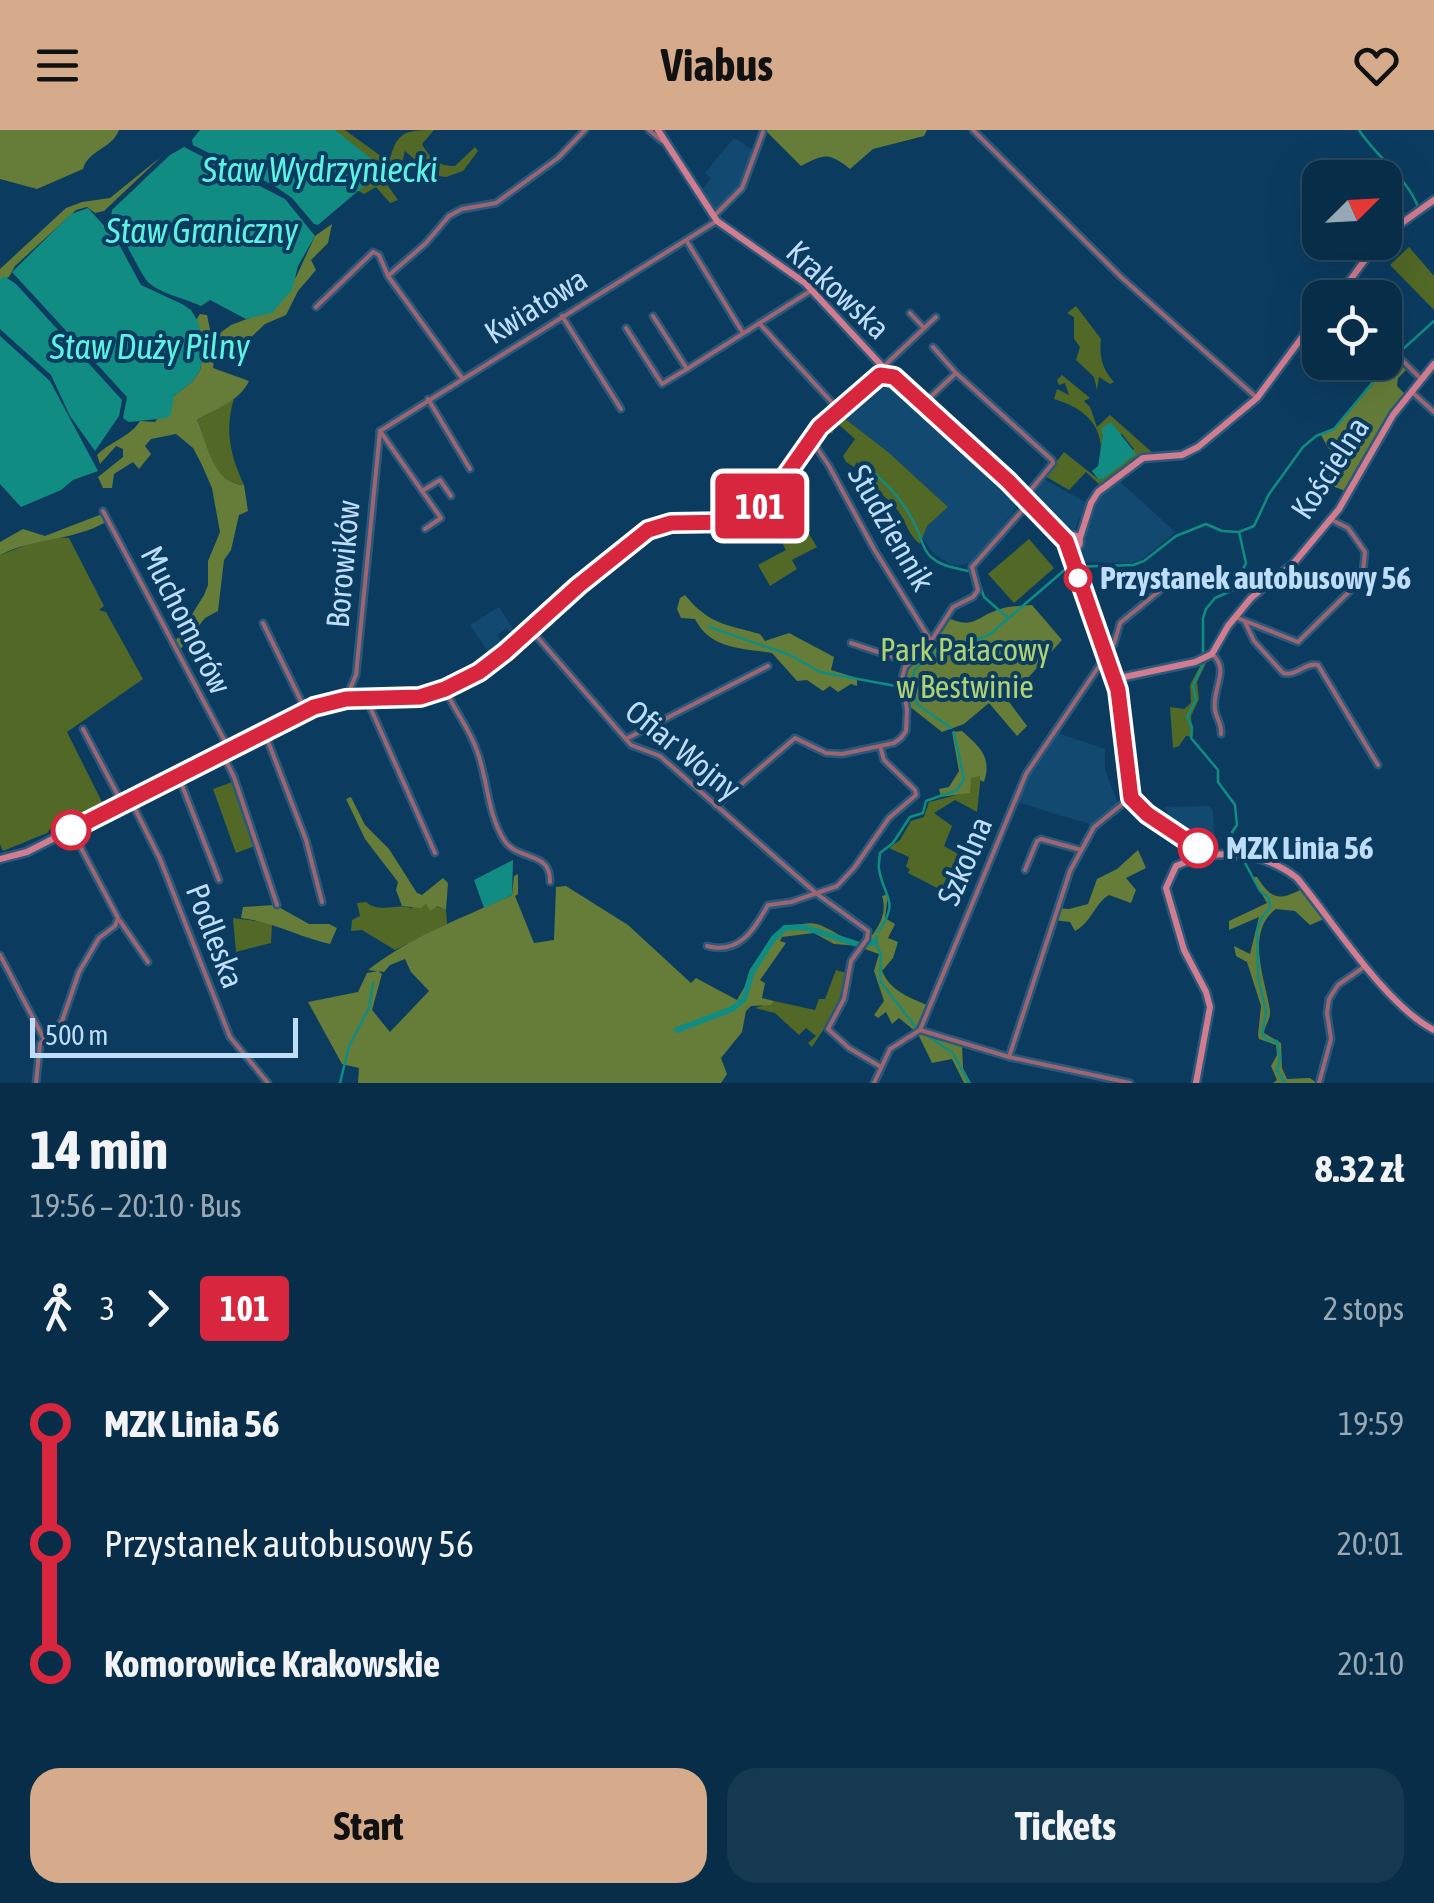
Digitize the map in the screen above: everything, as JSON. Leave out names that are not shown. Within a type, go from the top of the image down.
[{"type":"street","points":[[388,276],[426,243],[449,216],[462,209],[496,203],[558,158],[584,130]]},
{"type":"street","points":[[649,130],[666,143]]},
{"type":"street","name":"Krakowska","points":[[658,130],[716,218],[812,290],[880,369],[894,377],[1072,543]]},
{"type":"street","points":[[973,130],[1121,277],[1257,398]]},
{"type":"street","points":[[716,218],[742,188],[764,132]]},
{"type":"street","points":[[1402,222],[1434,200]]},
{"type":"street","name":"Kwiatowa","points":[[380,431],[716,218]]},
{"type":"street","points":[[686,240],[743,333]]},
{"type":"street","points":[[316,308],[373,252],[379,254],[388,276],[462,378]]},
{"type":"street","points":[[626,328],[662,384],[812,290]]},
{"type":"street","points":[[910,313],[924,328]]},
{"type":"street","points":[[562,316],[621,409]]},
{"type":"street","points":[[652,316],[687,368]]},
{"type":"street","points":[[0,859],[27,852],[306,710],[346,699],[409,698],[445,689],[479,672],[648,530],[671,523],[735,522],[748,517],[782,481],[810,439],[936,317]]},
{"type":"street","points":[[759,323],[838,410]]},
{"type":"street","points":[[1302,337],[1257,398],[1188,453],[1150,456],[1135,462],[1096,494],[1072,543],[1076,565],[1121,700],[1131,798],[1147,814],[1205,851],[1240,854],[1284,869],[1297,878],[1366,966],[1417,1019],[1434,1030]]},
{"type":"street","points":[[716,806],[795,738],[833,754],[894,743],[906,731],[902,678],[908,662],[931,641],[953,607],[976,595],[972,568],[1053,464],[933,347]]},
{"type":"street","points":[[1402,361],[1422,380]]},
{"type":"street","name":"Kościelna","points":[[1206,658],[1236,617],[1265,585],[1293,564],[1330,519],[1393,415],[1434,364]]},
{"type":"street","points":[[923,404],[956,373]]},
{"type":"street","points":[[1412,392],[1434,412]]},
{"type":"street","points":[[428,399],[470,468]]},
{"type":"street","points":[[380,431],[441,518],[425,529]]},
{"type":"street","name":"Borowików","points":[[346,699],[356,675],[380,431]]},
{"type":"street","name":"Studziennik","points":[[810,439],[830,466],[875,550],[931,641]]},
{"type":"street","points":[[422,490],[440,480],[451,496]]},
{"type":"street","name":"Muchomorów","points":[[103,511],[225,751],[277,905]]},
{"type":"street","points":[[1236,617],[1298,642],[1348,596],[1364,572],[1365,552],[1348,528],[1330,519]]},
{"type":"street","points":[[1104,655],[1114,644],[1120,623],[1163,588]]},
{"type":"street","points":[[1245,622],[1254,641],[1282,673],[1292,674],[1311,664],[1318,665],[1378,766]]},
{"type":"street","points":[[263,623],[306,710]]},
{"type":"street","name":"Ofiar Wojny","points":[[531,630],[626,740],[639,750],[660,756],[817,894],[869,934],[852,961],[844,999],[828,1029],[849,1048],[881,1067]]},
{"type":"street","points":[[851,643],[908,662]]},
{"type":"street","name":"Szkolna","points":[[874,1083],[890,1049],[920,1030],[1026,774],[1104,655]]},
{"type":"street","points":[[1115,679],[1218,658],[1221,669],[1214,708],[1222,724],[1221,734]]},
{"type":"street","points":[[626,740],[768,666]]},
{"type":"street","points":[[445,689],[476,746],[489,803],[504,841],[520,853],[545,862],[550,882]]},
{"type":"street","points":[[366,698],[435,854]]},
{"type":"street","points":[[83,729],[122,803]]},
{"type":"street","points":[[264,731],[306,840],[322,902]]},
{"type":"street","points":[[707,946],[745,940],[771,903],[817,894],[837,886],[846,877],[890,818],[916,794],[884,760],[880,746]]},
{"type":"street","points":[[178,775],[219,880]]},
{"type":"street","points":[[1010,1057],[1056,907],[1081,850],[1094,826],[1131,798]]},
{"type":"street","name":"Podleska","points":[[130,799],[163,865],[230,1037],[268,1083]]},
{"type":"street","points":[[71,830],[118,918],[148,962]]},
{"type":"street","points":[[1025,870],[1041,839],[1081,850]]},
{"type":"street","points":[[1196,1083],[1210,1007],[1184,950],[1166,888],[1176,866],[1205,851]]},
{"type":"street","points":[[43,1037],[62,1021],[78,972],[99,938],[115,926],[118,918]]},
{"type":"street","points":[[0,955],[43,1037],[36,1083]]},
{"type":"street","points":[[1319,1083],[1332,1039],[1329,1000],[1338,985],[1366,966]]},
{"type":"street","points":[[920,1030],[1010,1057],[1130,1083]]},
{"type":"shaded area","points":[[334,130],[345,130],[389,162],[399,139],[415,131],[434,130],[422,144],[431,158],[444,165],[455,166],[475,147],[478,151],[463,171],[446,177],[432,175],[405,151],[401,167],[383,179],[398,200],[390,203],[376,187],[364,194],[357,190],[365,183]]},
{"type":"shaded area","points":[[734,138],[755,151],[741,187],[715,214],[701,192],[711,178],[705,173]]},
{"type":"shaded area","points":[[1409,247],[1434,276],[1434,310],[1390,265],[1402,260],[1402,254]]},
{"type":"shaded area","points":[[1076,306],[1101,339],[1102,362],[1114,382],[1110,384],[1099,377],[1097,390],[1094,377],[1076,360],[1080,347],[1074,339],[1074,317],[1067,313]]},
{"type":"shaded area","points":[[1062,375],[1090,398],[1084,401],[1097,427],[1110,415],[1153,453],[1133,460],[1101,486],[1086,472],[1069,490],[1045,476],[1064,452],[1098,479],[1134,449],[1122,434],[1103,434],[1101,448],[1092,422],[1054,399],[1057,389],[1069,395],[1065,383],[1059,385],[1057,380]]},
{"type":"shaded area","points":[[889,384],[1021,502],[973,563],[953,566],[933,553],[922,537],[927,526],[948,507],[839,414],[869,386]]},
{"type":"shaded area","points":[[234,399],[230,443],[244,485],[233,483],[218,470],[197,420]]},
{"type":"shaded area","points":[[839,414],[948,507],[927,526],[920,544],[894,506],[865,482],[870,478],[857,462],[854,467],[846,462],[843,456],[855,439],[837,423],[832,434],[825,427]]},
{"type":"shaded area","points":[[1044,479],[1087,503],[1071,532],[1060,521],[1048,518],[1028,497]]},
{"type":"shaded area","points":[[1117,479],[1175,532],[1143,559],[1132,563],[1078,562],[1093,505]]},
{"type":"shaded area","points":[[796,513],[817,547],[792,560],[797,569],[770,586],[758,565],[786,550],[773,526]]},
{"type":"shaded area","points":[[47,537],[69,538],[104,606],[99,610],[106,612],[143,679],[67,732],[102,802],[87,813],[72,811],[57,820],[47,833],[3,851],[0,555]]},
{"type":"shaded area","points":[[1029,539],[1054,568],[1014,603],[988,574]]},
{"type":"shaded area","points":[[499,607],[518,636],[515,639],[507,628],[497,635],[505,647],[492,657],[470,625]]},
{"type":"shaded area","points":[[1207,661],[1197,682],[1199,699],[1191,716],[1193,737],[1186,736],[1173,748],[1170,707],[1184,709],[1191,703],[1190,685],[1201,664]]},
{"type":"shaded area","points":[[1057,733],[1105,749],[1105,770],[1118,803],[1093,825],[1017,802],[1029,774]]},
{"type":"shaded area","points":[[981,775],[977,812],[955,800],[934,813],[952,826],[944,846],[958,854],[941,890],[908,873],[909,857],[889,848],[900,840],[911,821],[924,817],[929,802],[961,794],[971,778]]},
{"type":"shaded area","points":[[235,781],[257,845],[236,853],[213,789]]},
{"type":"shaded area","points":[[1209,806],[1213,811],[1215,848],[1169,823],[1166,807]]},
{"type":"shaded area","points":[[426,902],[446,910],[447,924],[395,950],[362,930],[351,931],[352,920],[360,916],[357,903],[377,907],[411,908]]},
{"type":"shaded area","points":[[233,918],[272,923],[271,943],[236,952]]},
{"type":"shaded area","points":[[836,970],[846,973],[841,1003],[812,1047],[808,1043],[816,1036],[806,1028],[799,1035],[775,1013],[755,1008],[774,1001],[815,1010],[819,999],[825,999]]},
{"type":"green space","points":[[0,130],[119,130],[83,169],[37,189],[0,179]]},
{"type":"green space","points":[[765,130],[927,130],[924,136],[873,149],[850,169],[826,157],[801,166]]},
{"type":"green space","points":[[162,156],[104,211],[95,213],[87,207],[76,210],[15,266],[9,277],[0,280],[0,269],[66,208],[110,198]]},
{"type":"green space","points":[[332,224],[328,243],[311,260],[316,270],[298,291],[286,315],[265,324],[245,343],[215,352],[213,368],[249,381],[233,400],[197,420],[218,471],[244,485],[248,511],[239,515],[231,550],[224,560],[218,611],[205,618],[179,651],[175,642],[204,595],[208,561],[220,532],[212,488],[193,448],[176,434],[151,439],[145,446],[151,454],[139,469],[133,462],[114,474],[112,488],[103,488],[98,477],[123,457],[123,449],[116,446],[100,464],[97,455],[140,421],[155,422],[174,396],[193,381],[205,347],[196,320],[200,314],[207,315],[212,339],[231,325],[255,316],[296,277],[315,236]]},
{"type":"green space","points":[[1376,380],[1398,380],[1397,386],[1407,396],[1348,492],[1324,483],[1342,457],[1328,448],[1321,435],[1334,430]]},
{"type":"green space","points":[[102,514],[106,522],[93,528],[0,555],[0,542],[23,529],[45,536]]},
{"type":"green space","points":[[685,595],[710,618],[760,634],[765,641],[789,633],[834,657],[831,670],[857,678],[857,686],[851,684],[838,692],[830,686],[823,691],[807,680],[797,681],[772,653],[718,642],[695,619],[681,618],[677,609]]},
{"type":"green space","name":"Park Pałacowy w Bestwinie","points":[[1032,605],[1062,640],[1027,679],[1001,691],[1027,726],[1017,736],[989,703],[964,724],[942,732],[909,706],[905,672],[933,642],[948,618],[969,622],[1001,609]]},
{"type":"green space","points":[[962,731],[983,753],[984,782],[980,776],[971,778],[970,793],[941,797],[939,789],[949,787],[959,771],[952,732]]},
{"type":"green space","points":[[351,797],[365,825],[389,849],[417,893],[422,895],[443,878],[448,883],[446,910],[437,906],[430,911],[426,903],[421,908],[402,906],[396,890],[398,882],[365,839],[346,799]]},
{"type":"green space","points":[[1138,850],[1146,868],[1126,878],[1136,890],[1131,903],[1109,895],[1075,931],[1070,922],[1054,920],[1057,908],[1088,904],[1097,879],[1117,869]]},
{"type":"green space","points":[[518,874],[515,896],[534,943],[554,940],[556,887],[566,886],[628,925],[691,983],[696,978],[737,1000],[773,937],[785,925],[815,924],[861,943],[834,944],[814,933],[782,937],[780,941],[786,943],[760,980],[765,983],[762,998],[774,1001],[771,1005],[751,1006],[746,1011],[742,1032],[721,1058],[727,1074],[721,1083],[358,1083],[359,1068],[342,1064],[308,1002],[358,992],[367,973],[377,971],[368,970],[419,937],[512,895],[514,876]],"holes":[[[405,959],[429,991],[390,1032],[372,1010],[382,974],[378,971],[384,972]]]},
{"type":"green space","points":[[1252,877],[1257,877],[1276,896],[1302,889],[1324,919],[1310,925],[1295,911],[1276,909],[1261,930],[1259,943],[1270,1010],[1264,1033],[1281,1043],[1282,1068],[1287,1079],[1310,1078],[1317,1083],[1273,1083],[1277,1080],[1271,1066],[1277,1055],[1276,1045],[1259,1039],[1261,1006],[1247,962],[1236,956],[1234,946],[1250,954],[1259,917],[1229,930],[1229,921],[1267,903]]},
{"type":"green space","points":[[888,894],[885,918],[895,924],[888,938],[898,942],[893,958],[882,971],[895,988],[927,1005],[915,1031],[899,1018],[892,1024],[886,1012],[878,1018],[874,1015],[884,1001],[874,971],[879,954],[862,948],[879,924],[884,911],[882,896]]},
{"type":"green space","points":[[275,905],[309,924],[337,928],[330,944],[241,918],[243,907]]},
{"type":"green space","points":[[918,1034],[962,1045],[963,1068],[971,1083],[964,1083],[952,1059],[932,1063]]},
{"type":"water","name":"Staw Wydrzyniecki","points":[[200,130],[335,130],[384,169],[318,225],[273,185],[193,145],[192,140]]},
{"type":"water","name":"Staw Graniczny","points":[[184,147],[285,199],[315,236],[298,266],[292,290],[272,313],[246,319],[210,300],[201,306],[154,287],[111,221],[112,210],[170,155]]},
{"type":"water","name":"Staw Duży Pilny","points":[[88,208],[116,239],[141,285],[182,304],[197,320],[205,347],[200,370],[174,396],[167,418],[129,422],[123,418],[127,397],[12,272],[71,214]]},
{"type":"water","points":[[4,276],[16,284],[122,400],[119,416],[95,451],[70,416],[51,375],[0,329],[0,280]]},
{"type":"water","points":[[0,336],[50,381],[98,471],[21,507],[0,484]]},
{"type":"water","points":[[1111,422],[1136,454],[1098,479],[1092,471],[1098,466],[1101,429]]},
{"type":"water","points":[[513,860],[512,895],[484,908],[474,880]]},
{"type":"waterway","points":[[1359,130],[1407,187],[1418,207]]},
{"type":"waterway","points":[[1240,852],[1232,832],[1237,825],[1235,805],[1218,782],[1218,770],[1191,738],[1192,727],[1187,717],[1196,700],[1193,686],[1203,664],[1206,609],[1215,598],[1233,590],[1246,563],[1239,532],[1254,526],[1269,494],[1303,447],[1334,429],[1392,359],[1434,321]]},
{"type":"waterway","points":[[867,468],[902,503],[931,557],[968,571]]},
{"type":"waterway","points":[[951,728],[918,705],[913,694],[911,681],[915,670],[927,657],[989,635],[1068,567],[1133,565],[1176,536],[1206,524],[1238,532]]},
{"type":"waterway","points":[[976,573],[984,597],[1008,618]]},
{"type":"waterway","points":[[709,627],[790,655],[820,672],[901,687]]},
{"type":"waterway","points":[[878,932],[889,905],[879,869],[880,853],[893,843],[910,817],[923,813],[926,801],[957,790],[964,779],[954,732]]},
{"type":"waterway","points":[[1243,859],[1260,891],[1269,898],[1270,908],[1257,931],[1258,977],[1266,1012],[1262,1034],[1267,1040],[1277,1041],[1277,1070],[1285,1083]]},
{"type":"waterway","points":[[677,1030],[732,1009],[744,999],[752,972],[785,928],[804,927],[860,945],[875,942]]},
{"type":"waterway","points":[[877,936],[880,981],[917,1029]]},
{"type":"waterway","points":[[340,1083],[349,1046],[369,1008],[373,983]]},
{"type":"waterway","points":[[922,1032],[953,1053],[969,1083]]},
{"type":"bus line","name":"101","points":[[71,830],[314,707],[346,699],[422,696],[479,672],[648,530],[671,523],[723,523],[748,517],[782,481],[820,427],[880,375],[894,377],[1008,481],[1066,541],[1118,690],[1131,798],[1147,814],[1198,848]]},
{"type":"place","name":"Przystanek autobusowy 56","points":[[1078,578]]},
{"type":"place","name":"MZK Linia 56","points":[[1198,848]]}]
